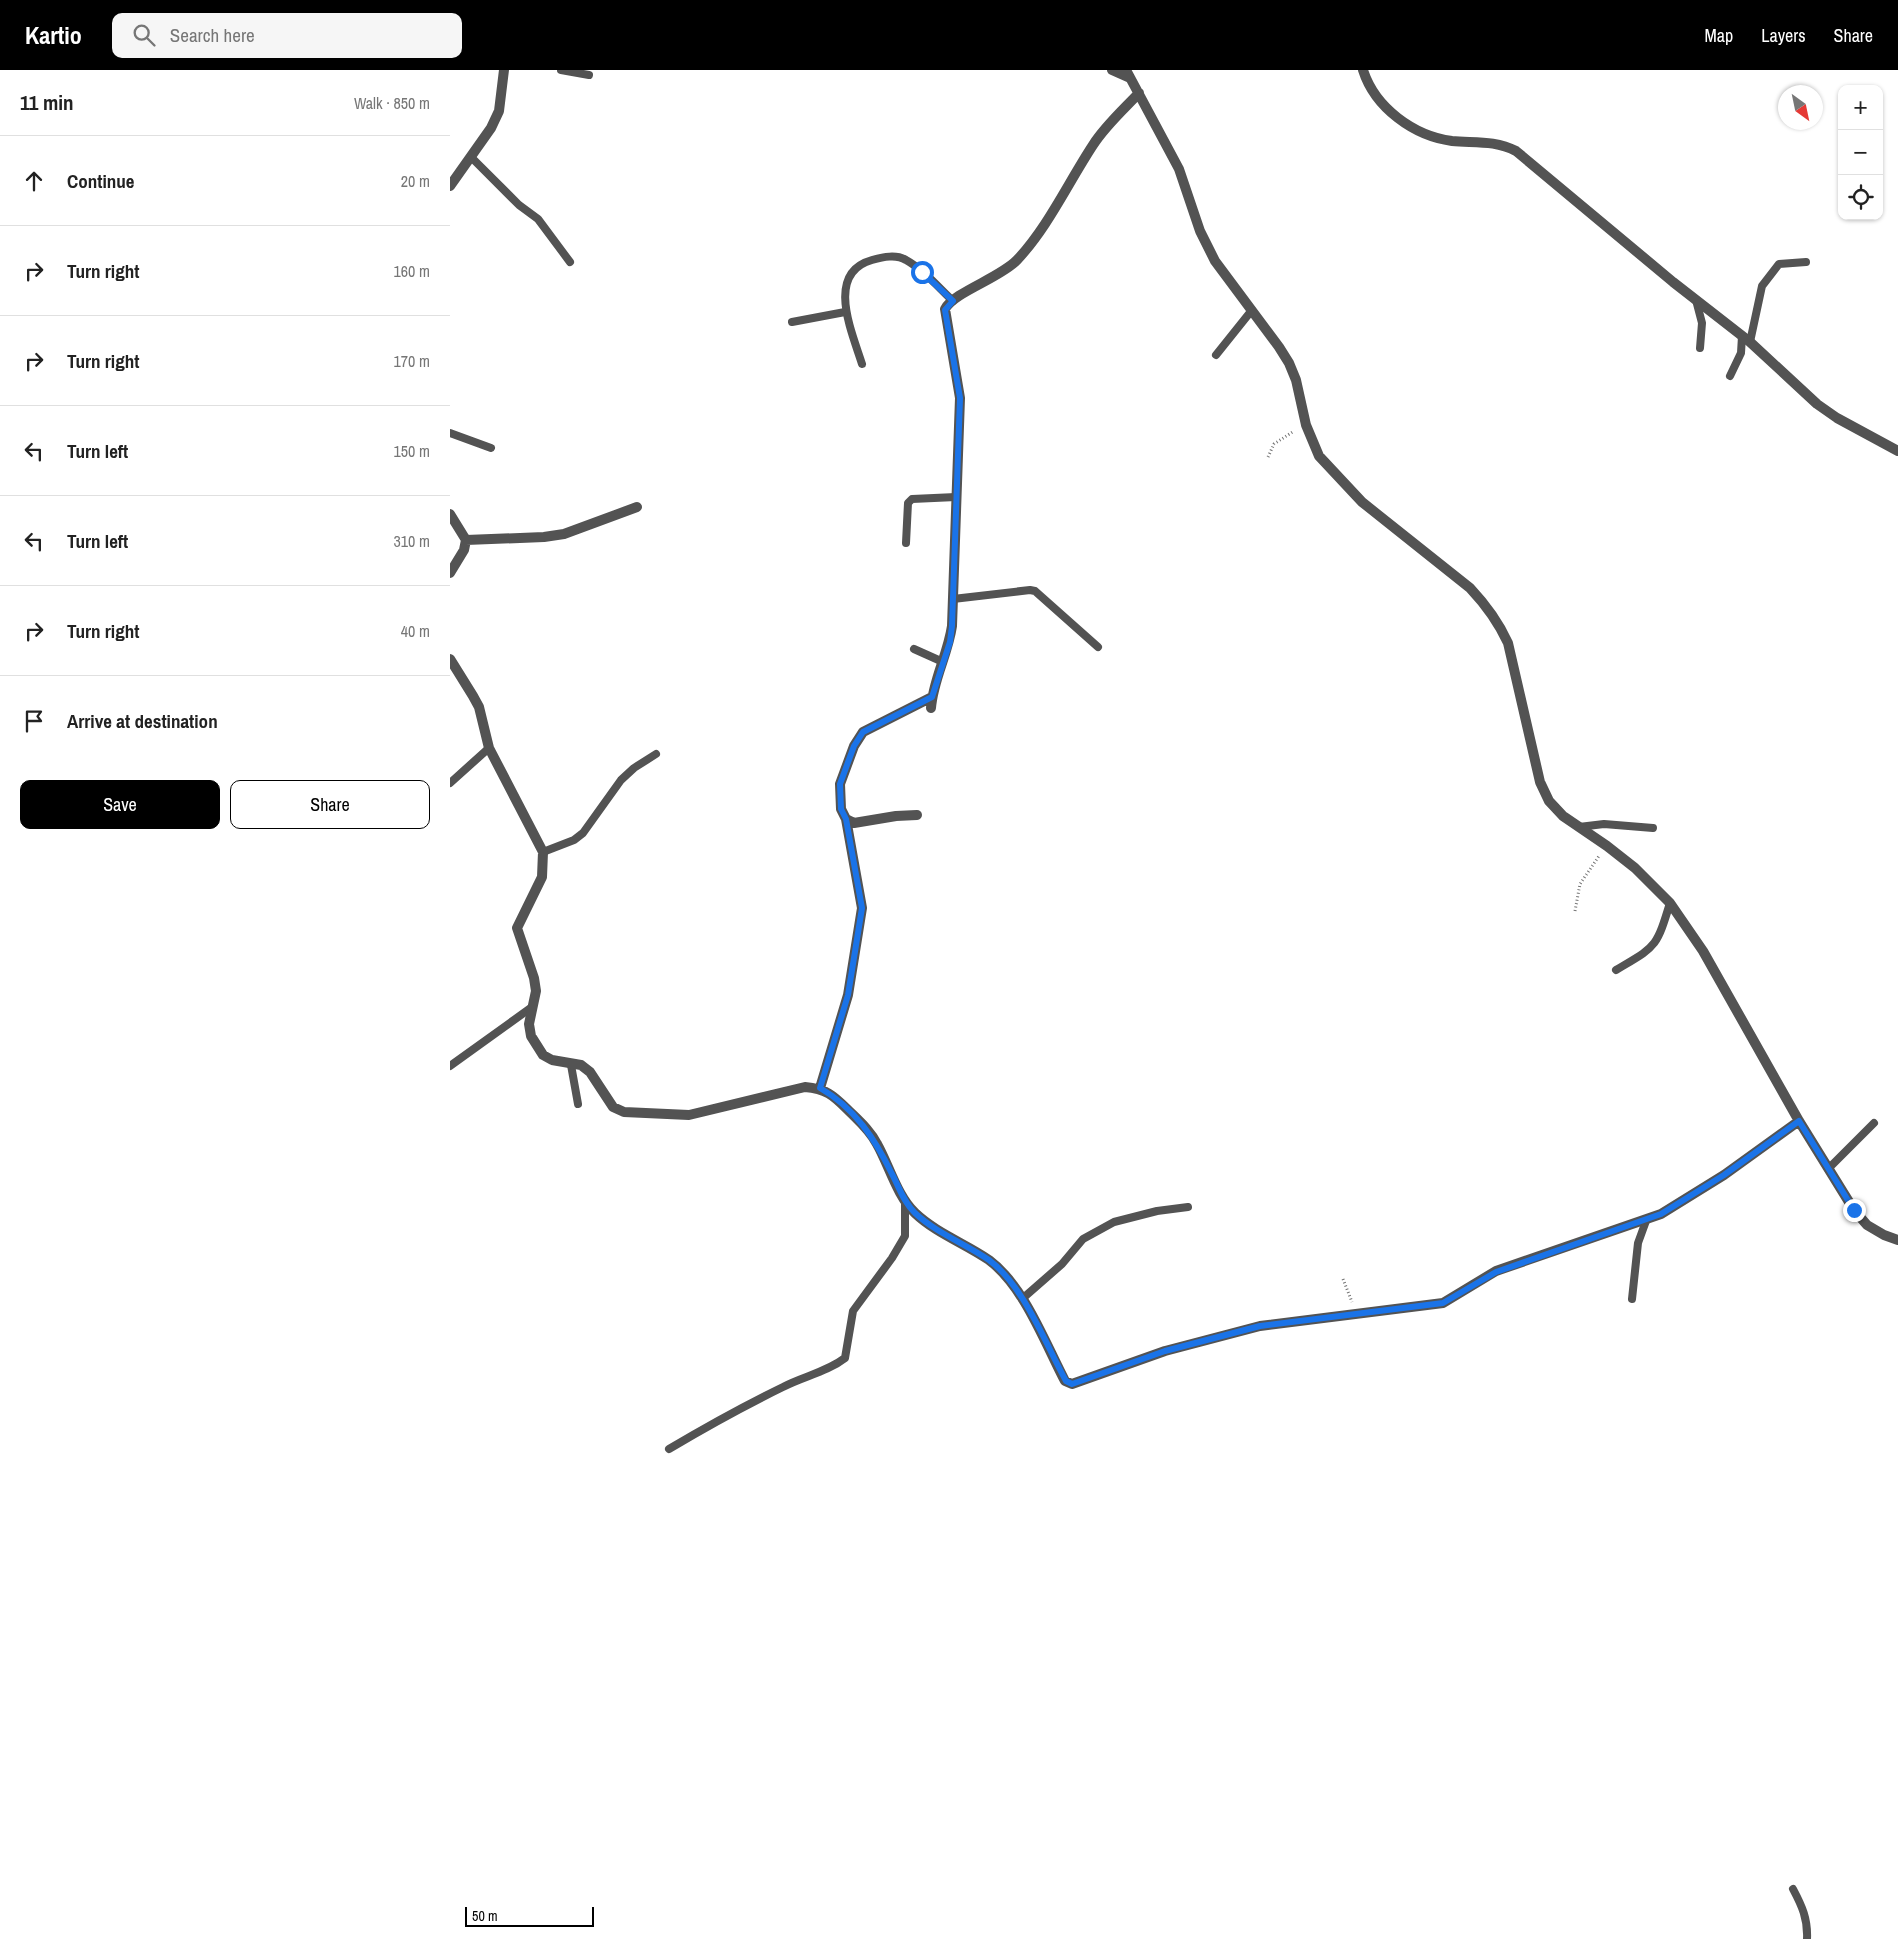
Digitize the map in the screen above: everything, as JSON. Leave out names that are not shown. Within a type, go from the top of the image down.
[{"type":"street","points":[[450,186],[471,157],[499,111],[504,70]]},
{"type":"street","points":[[1112,70],[1128,74],[1179,169],[1206,246],[1214,261],[1252,310],[1289,363],[1296,380],[1306,425],[1319,456],[1362,502],[1470,588],[1486,604],[1499,623],[1508,643],[1540,782],[1549,801],[1563,816],[1635,868],[1670,904],[1703,951],[1799,1121],[1854,1210],[1867,1225],[1884,1235],[1898,1240]]},
{"type":"street","points":[[1363,70],[1376,95],[1398,119],[1428,135],[1452,140],[1503,144],[1516,151],[1746,339],[1817,404],[1837,418],[1898,451]]},
{"type":"street","points":[[931,708],[932,697],[950,642],[953,599],[960,398],[945,310],[953,301],[994,278],[1015,262],[1036,238],[1094,144],[1139,94]]},
{"type":"street","points":[[466,540],[544,537],[564,534],[637,507]]},
{"type":"street","points":[[450,514],[466,540],[464,550],[450,573]]},
{"type":"street","points":[[450,659],[478,707],[489,748],[543,852],[542,877],[517,928],[534,978],[536,991],[529,1024],[531,1036],[543,1055],[552,1060],[581,1066],[590,1072],[607,1100],[613,1107],[624,1112],[689,1116],[805,1087],[820,1088],[833,1095],[865,1126],[876,1142],[905,1200],[915,1213],[989,1261],[1007,1276],[1066,1381],[1072,1384],[1165,1351],[1260,1326],[1443,1303],[1496,1272],[1646,1221],[1691,1196],[1799,1121]]},
{"type":"street","points":[[820,1088],[848,995],[862,908],[846,819],[841,809],[840,784],[854,746],[863,732],[932,697]]},
{"type":"street","points":[[846,819],[854,823],[896,816],[917,815]]},
{"type":"lane","points":[[561,70],[589,75]]},
{"type":"lane","points":[[471,157],[538,220],[570,262]]},
{"type":"lane","points":[[862,364],[846,312],[846,287],[850,274],[869,260],[888,256],[905,260],[953,301]]},
{"type":"lane","points":[[1730,376],[1746,339],[1762,286],[1779,264],[1806,262]]},
{"type":"lane","points":[[1696,300],[1702,323],[1700,348]]},
{"type":"lane","points":[[1216,355],[1252,310]]},
{"type":"lane","points":[[792,322],[846,312]]},
{"type":"lane","points":[[450,433],[491,448]]},
{"type":"lane","points":[[906,543],[908,504],[912,499],[956,497]]},
{"type":"lane","points":[[953,599],[1030,590],[1036,592],[1098,647]]},
{"type":"lane","points":[[914,648],[943,662]]},
{"type":"lane","points":[[450,784],[489,748]]},
{"type":"lane","points":[[543,852],[574,840],[583,833],[621,780],[634,768],[656,754]]},
{"type":"lane","points":[[1578,827],[1604,824],[1654,828]]},
{"type":"lane","points":[[1616,970],[1652,949],[1660,938],[1670,904]]},
{"type":"lane","points":[[450,1066],[532,1007]]},
{"type":"lane","points":[[571,1065],[578,1104]]},
{"type":"lane","points":[[1828,1169],[1874,1123]]},
{"type":"lane","points":[[669,1450],[718,1420],[785,1386],[835,1366],[845,1358],[854,1311],[892,1258],[905,1236],[905,1200]]},
{"type":"lane","points":[[1022,1300],[1062,1264],[1084,1238],[1114,1222],[1157,1211],[1188,1207]]},
{"type":"lane","points":[[1632,1299],[1638,1242],[1646,1221]]},
{"type":"lane","points":[[1793,1889],[1804,1908],[1807,1939]]},
{"type":"path","points":[[1268,457],[1274,444],[1306,425]]},
{"type":"path","points":[[1575,911],[1580,884],[1607,846]]},
{"type":"path","points":[[1344,1279],[1356,1314]]},
{"type":"route","points":[[922,272],[953,301],[947,305],[945,310],[960,398],[952,626],[950,642],[932,697],[896,713],[863,732],[854,746],[840,784],[841,809],[846,819],[862,908],[848,995],[820,1088],[833,1095],[865,1126],[876,1142],[905,1200],[915,1213],[989,1261],[1007,1276],[1066,1381],[1072,1384],[1165,1351],[1260,1326],[1443,1303],[1458,1296],[1486,1276],[1646,1221],[1661,1214],[1724,1175],[1799,1121],[1854,1210]]}]
